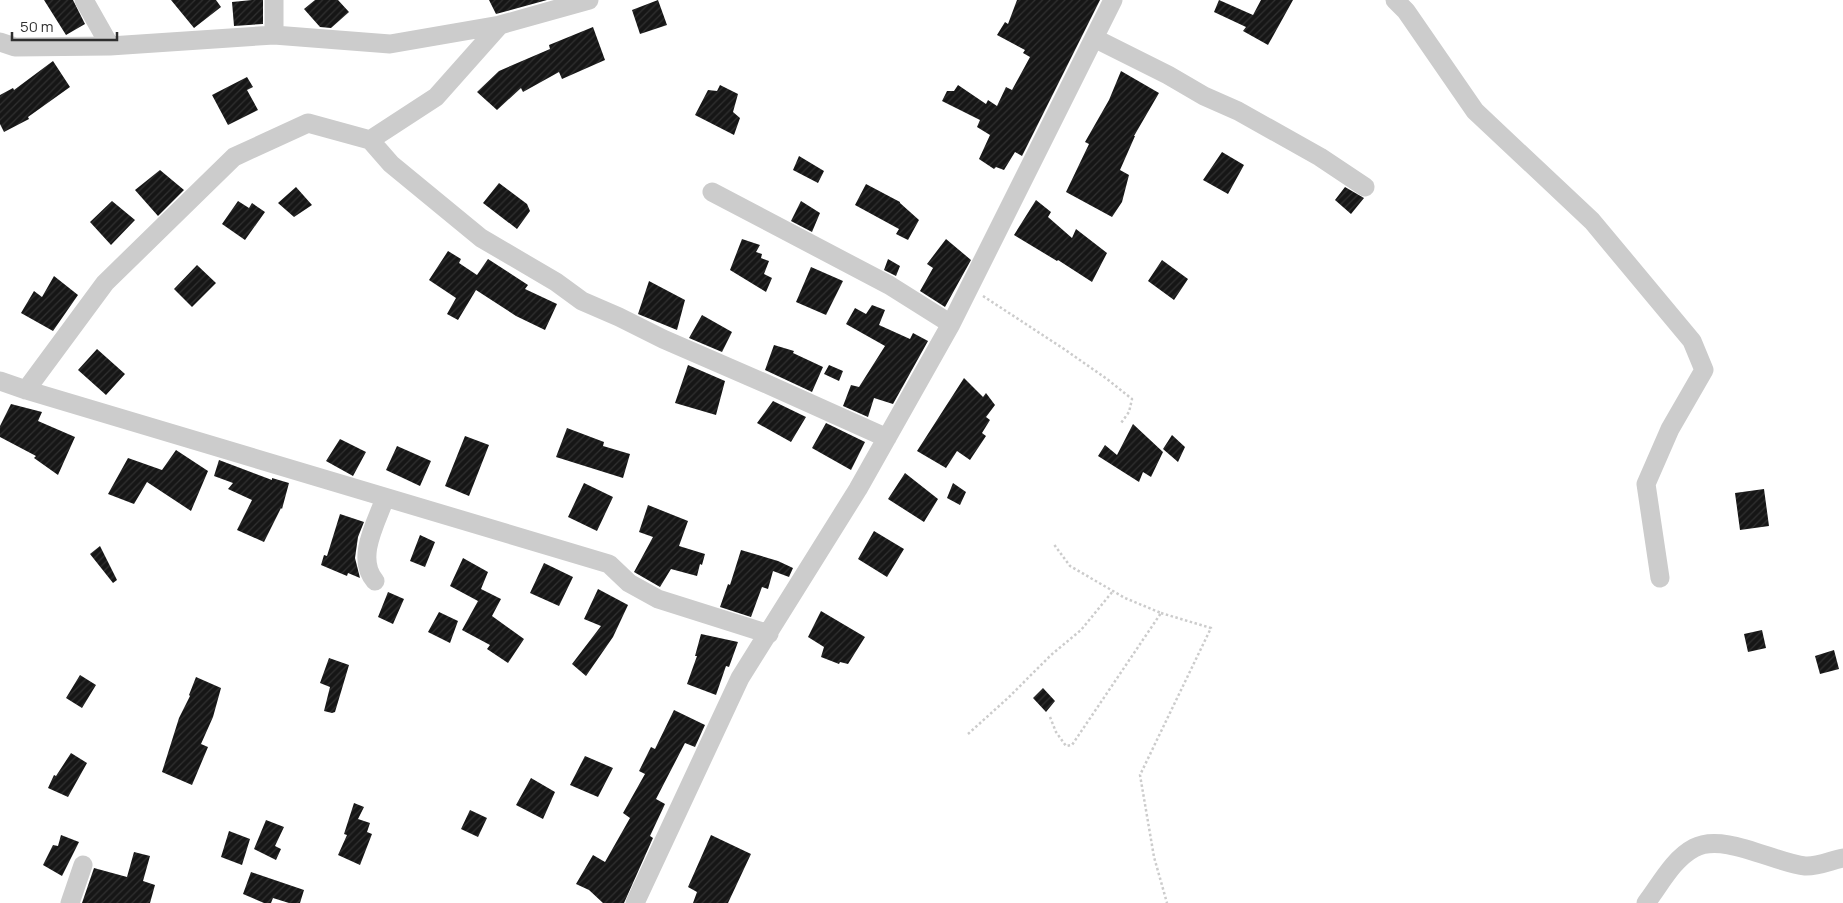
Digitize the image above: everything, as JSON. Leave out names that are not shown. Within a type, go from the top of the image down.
[{"type":"street","points":[[84,0],[110,46]]},
{"type":"street","points":[[274,0],[274,36]]},
{"type":"street","points":[[0,42],[15,47],[110,46],[274,36],[390,44],[500,25],[589,0]]},
{"type":"street","points":[[635,903],[740,678],[858,489],[951,324],[1113,0]]},
{"type":"street","points":[[1395,0],[1406,11],[1475,111],[1592,221],[1692,341],[1704,370],[1670,429],[1646,484],[1660,578]]},
{"type":"street","points":[[370,140],[436,97],[500,25]]},
{"type":"street","points":[[1094,38],[1168,75],[1204,96],[1238,111],[1320,157],[1365,187]]},
{"type":"street","points":[[26,390],[105,283],[234,157],[308,124],[370,140],[391,164],[481,238],[556,282],[582,300],[619,316],[663,339],[886,438]]},
{"type":"street","points":[[712,192],[888,285],[951,324]]},
{"type":"street","points":[[0,381],[609,564],[629,583],[658,600],[769,634]]},
{"type":"street","points":[[374,581],[371,576],[367,548],[385,498]]},
{"type":"street","points":[[1646,903],[1676,862],[1701,844],[1730,845],[1807,866],[1843,858]]},
{"type":"street","points":[[70,903],[83,865]]},
{"type":"path","points":[[970,286],[1092,369],[1132,399],[1129,412],[1121,423]]},
{"type":"path","points":[[1053,543],[1070,566],[1113,591],[1141,605],[1212,628],[1140,775],[1154,857],[1166,903]]},
{"type":"path","points":[[968,734],[1051,655],[1081,630],[1113,591]]},
{"type":"path","points":[[1050,716],[1056,732],[1066,746],[1072,745],[1161,612]]},
{"type":"building","points":[[44,0],[73,0],[85,24],[66,35]]},
{"type":"building","points":[[171,0],[216,0],[221,7],[194,28]]},
{"type":"building","points":[[263,0],[263,24],[234,26],[232,2]]},
{"type":"building","points":[[315,0],[338,0],[349,12],[331,28],[320,27],[304,9]]},
{"type":"building","points":[[489,0],[547,0],[496,14]]},
{"type":"building","points":[[658,0],[667,25],[640,34],[632,10]]},
{"type":"building","points":[[1017,0],[1100,0],[1022,156],[1015,152],[1004,170],[996,167],[994,169],[979,159],[990,135],[977,127],[980,120],[942,101],[947,91],[954,91],[958,85],[986,104],[988,100],[997,106],[1006,87],[1012,90],[1030,57],[1023,53],[1025,50],[997,35],[1005,22],[1008,24]]},
{"type":"building","points":[[1219,0],[1253,15],[1261,0],[1293,0],[1268,45],[1243,31],[1246,27],[1214,12]]},
{"type":"building","points":[[593,27],[605,60],[562,79],[559,72],[523,92],[521,88],[497,110],[477,92],[499,71],[550,49],[549,45]]},
{"type":"building","points":[[53,61],[70,87],[28,117],[29,119],[4,132],[0,124],[0,95],[13,88],[14,90]]},
{"type":"building","points":[[1121,71],[1159,93],[1134,136],[1120,170],[1129,175],[1122,202],[1112,217],[1066,192],[1089,144],[1085,142],[1109,100]]},
{"type":"building","points":[[247,77],[253,87],[247,90],[258,110],[228,125],[212,95]]},
{"type":"building","points":[[720,85],[738,94],[733,112],[740,118],[734,135],[695,115],[708,90],[717,91]]},
{"type":"building","points":[[1222,152],[1244,165],[1228,194],[1203,180]]},
{"type":"building","points":[[799,156],[824,171],[818,183],[793,170]]},
{"type":"building","points":[[160,170],[184,190],[158,216],[135,190]]},
{"type":"building","points":[[499,183],[527,204],[530,211],[517,229],[483,203]]},
{"type":"building","points":[[866,184],[900,202],[919,220],[908,240],[896,234],[899,229],[855,205]]},
{"type":"building","points":[[296,187],[312,205],[294,217],[278,203]]},
{"type":"building","points":[[1345,187],[1364,198],[1351,214],[1335,200]]},
{"type":"building","points":[[1036,200],[1051,212],[1048,217],[1072,238],[1076,229],[1107,253],[1092,282],[1014,235]]},
{"type":"building","points":[[112,201],[135,220],[111,245],[90,222]]},
{"type":"building","points":[[238,201],[249,208],[252,203],[265,212],[245,240],[222,224]]},
{"type":"building","points":[[801,201],[820,213],[812,232],[791,221]]},
{"type":"building","points":[[742,239],[760,245],[756,252],[762,254],[761,258],[769,261],[764,274],[772,278],[766,292],[730,270]]},
{"type":"building","points":[[946,239],[971,260],[945,307],[920,291],[933,268],[927,264]]},
{"type":"building","points":[[448,251],[461,259],[459,263],[477,275],[488,259],[528,285],[525,289],[557,304],[545,330],[516,316],[476,290],[458,320],[447,314],[456,298],[429,280]]},
{"type":"building","points":[[888,259],[900,266],[896,276],[884,270]]},
{"type":"building","points":[[1162,260],[1188,279],[1174,300],[1148,281]]},
{"type":"building","points":[[197,265],[216,283],[192,307],[174,289]]},
{"type":"building","points":[[811,267],[843,281],[826,315],[796,302]]},
{"type":"building","points":[[54,276],[78,295],[53,331],[21,313],[34,291],[42,297]]},
{"type":"building","points":[[649,281],[685,300],[677,330],[638,314]]},
{"type":"building","points":[[872,305],[885,310],[879,325],[910,339],[913,333],[928,341],[893,404],[874,398],[868,417],[843,406],[851,385],[859,387],[885,346],[846,324],[855,308],[866,314]]},
{"type":"building","points":[[702,315],[732,332],[722,352],[689,338]]},
{"type":"building","points":[[774,345],[794,351],[793,353],[823,367],[812,392],[765,370]]},
{"type":"building","points":[[97,349],[125,374],[106,395],[78,370]]},
{"type":"building","points":[[688,365],[725,381],[716,415],[675,403]]},
{"type":"building","points":[[829,365],[843,371],[839,381],[824,374]]},
{"type":"building","points":[[964,378],[983,397],[986,393],[995,405],[986,417],[990,420],[982,433],[986,436],[970,460],[957,451],[946,468],[917,451]]},
{"type":"building","points":[[773,401],[806,417],[791,442],[757,423]]},
{"type":"building","points":[[11,404],[42,412],[38,421],[75,437],[58,475],[34,458],[36,456],[0,437],[0,426]]},
{"type":"building","points":[[826,423],[865,442],[851,470],[812,448]]},
{"type":"building","points":[[1133,424],[1163,452],[1151,477],[1143,472],[1139,482],[1098,456],[1105,445],[1117,455]]},
{"type":"building","points":[[567,428],[604,442],[603,446],[630,454],[623,478],[556,457]]},
{"type":"building","points":[[1172,435],[1185,447],[1178,462],[1163,449]]},
{"type":"building","points":[[465,436],[489,445],[469,496],[445,486]]},
{"type":"building","points":[[340,439],[366,452],[353,476],[326,461]]},
{"type":"building","points":[[397,446],[431,461],[420,486],[386,470]]},
{"type":"building","points":[[176,450],[208,471],[191,511],[147,482],[134,504],[108,494],[128,458],[162,470]]},
{"type":"building","points":[[219,460],[272,480],[272,478],[289,483],[282,509],[264,542],[237,530],[252,500],[228,489],[233,483],[214,476]]},
{"type":"building","points":[[905,473],[938,499],[924,522],[888,499]]},
{"type":"building","points":[[584,483],[613,497],[597,531],[568,517]]},
{"type":"building","points":[[953,483],[966,492],[960,505],[947,498]]},
{"type":"building","points":[[1764,489],[1769,526],[1740,530],[1735,493]]},
{"type":"building","points":[[648,505],[688,521],[679,546],[705,554],[697,576],[671,569],[660,587],[634,572],[653,537],[639,532]]},
{"type":"building","points":[[340,514],[364,522],[358,537],[355,558],[360,578],[348,573],[347,576],[321,565],[324,555],[327,556]]},
{"type":"building","points":[[874,531],[904,549],[887,577],[858,559]]},
{"type":"building","points":[[420,535],[435,542],[425,567],[410,561]]},
{"type":"building","points":[[100,546],[117,580],[113,583],[90,554]]},
{"type":"building","points":[[741,550],[778,561],[793,568],[789,577],[773,571],[768,589],[762,587],[751,617],[720,607],[728,584],[730,585]]},
{"type":"building","points":[[463,558],[488,572],[481,589],[501,599],[492,616],[524,639],[508,663],[487,649],[490,645],[462,630],[478,601],[450,586]]},
{"type":"building","points":[[544,563],[573,577],[559,606],[530,593]]},
{"type":"building","points":[[598,589],[628,605],[613,637],[586,676],[572,664],[601,626],[584,619]]},
{"type":"building","points":[[388,592],[404,599],[393,624],[378,617]]},
{"type":"building","points":[[821,611],[865,637],[848,664],[840,662],[839,664],[821,657],[824,647],[808,637]]},
{"type":"building","points":[[439,612],[458,621],[450,643],[428,632]]},
{"type":"building","points":[[1762,630],[1766,648],[1748,652],[1744,634]]},
{"type":"building","points":[[701,634],[738,642],[729,667],[726,666],[716,695],[687,684],[697,656],[695,656]]},
{"type":"building","points":[[1834,650],[1839,669],[1820,674],[1815,656]]},
{"type":"building","points":[[329,658],[349,665],[335,712],[332,713],[324,711],[330,687],[320,683]]},
{"type":"building","points":[[80,675],[96,685],[82,708],[66,698]]},
{"type":"building","points":[[196,677],[221,688],[213,717],[201,744],[208,747],[192,785],[162,772],[179,718],[190,696]]},
{"type":"building","points":[[1043,688],[1055,701],[1046,712],[1033,698]]},
{"type":"building","points":[[674,710],[705,725],[695,747],[685,743],[656,799],[665,804],[650,836],[653,838],[624,903],[603,903],[589,890],[576,884],[593,855],[605,862],[630,818],[623,813],[645,774],[639,771],[651,747],[655,749]]},
{"type":"building","points":[[71,753],[87,763],[68,797],[48,788],[54,775],[56,776]]},
{"type":"building","points":[[585,756],[613,768],[598,797],[570,785]]},
{"type":"building","points":[[531,778],[555,792],[543,819],[516,805]]},
{"type":"building","points":[[354,803],[364,807],[358,819],[370,823],[367,832],[372,834],[360,865],[338,855],[347,835],[344,834]]},
{"type":"building","points":[[470,810],[487,818],[478,837],[461,829]]},
{"type":"building","points":[[266,820],[284,827],[275,846],[281,849],[276,860],[254,849]]},
{"type":"building","points":[[229,831],[250,839],[242,865],[221,857]]},
{"type":"building","points":[[61,835],[79,842],[62,876],[43,865],[53,845],[58,846]]},
{"type":"building","points":[[711,835],[751,854],[728,903],[693,903],[697,892],[688,887]]},
{"type":"building","points":[[134,852],[150,856],[143,881],[155,885],[150,903],[82,903],[94,868],[127,877]]},
{"type":"building","points":[[251,872],[304,890],[300,903],[289,903],[273,898],[271,903],[264,903],[243,894]]}]
